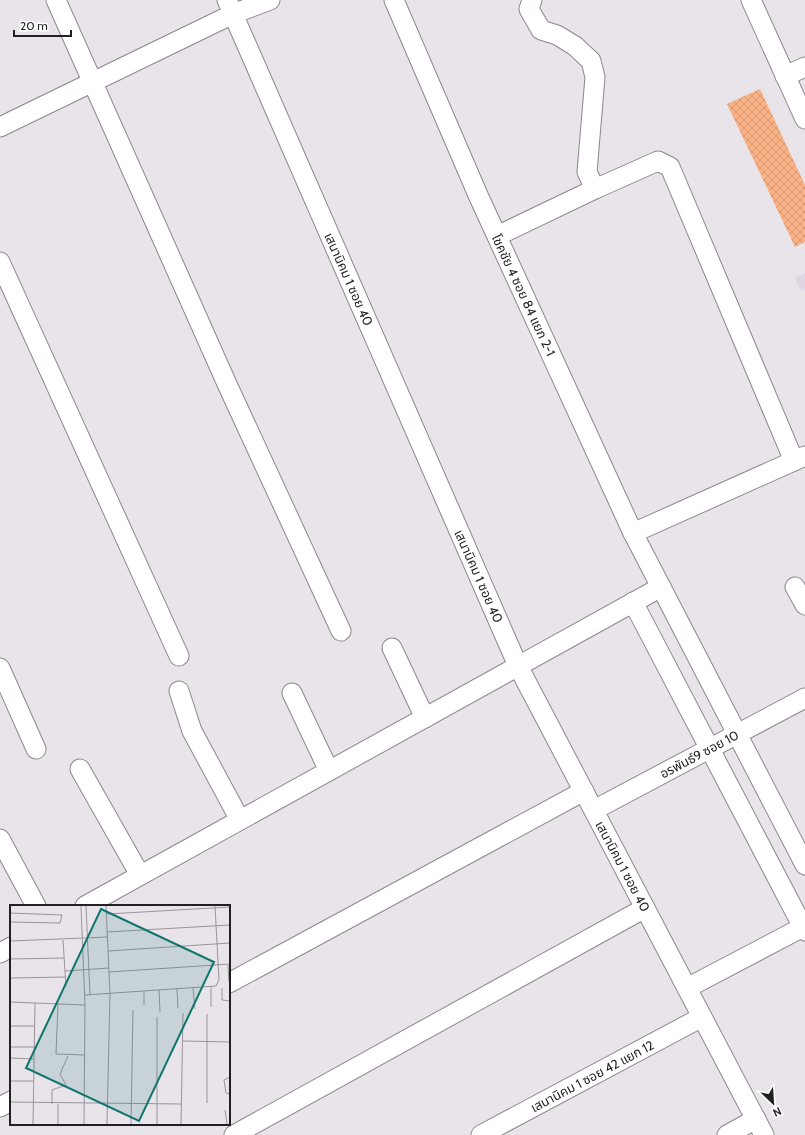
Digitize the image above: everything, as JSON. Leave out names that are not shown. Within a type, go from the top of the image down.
[{"type":"street","points":[[56,0],[226,384],[341,632]]},
{"type":"street","points":[[0,127],[93,82],[230,7],[270,0]]},
{"type":"street","name":"โชคชัย 4 ซอย 84 แยก 2-1","points":[[394,0],[497,236],[633,533],[805,865]]},
{"type":"street","points":[[532,0],[529,9],[541,30],[557,34],[575,46],[591,61],[595,77],[587,172],[595,189]]},
{"type":"street","points":[[751,0],[805,119]]},
{"type":"street","name":"เสนานิคม 1 ซอย 40","points":[[230,7],[518,666],[760,1127]]},
{"type":"street","points":[[785,76],[805,67]]},
{"type":"street","points":[[497,236],[595,189],[658,161],[670,167],[800,458],[633,533]]},
{"type":"street","points":[[0,262],[179,656]]},
{"type":"street","points":[[87,905],[661,587]]},
{"type":"street","points":[[795,587],[805,605]]},
{"type":"street","points":[[633,602],[804,928],[687,988]]},
{"type":"street","points":[[392,648],[425,718]]},
{"type":"street","points":[[0,668],[36,749]]},
{"type":"street","points":[[179,691],[192,731],[240,820]]},
{"type":"street","points":[[292,693],[329,770]]},
{"type":"street","name":"อรพันธ์9 ซอย 10","points":[[594,810],[805,698]]},
{"type":"street","points":[[80,769],[140,875]]},
{"type":"street","points":[[230,982],[584,791]]},
{"type":"street","points":[[0,839],[35,905]]},
{"type":"street","points":[[234,1135],[645,908]]},
{"type":"street","points":[[0,953],[10,948]]},
{"type":"street","name":"เสนานิคม 1 ซอย 42 แยก 12","points":[[482,1135],[702,1017]]},
{"type":"street","points":[[0,1108],[10,1103]]},
{"type":"street","points":[[727,1135],[760,1127]]},
{"type":"shaded area","points":[[805,273],[805,289],[801,291],[795,278]]},
{"type":"building","points":[[760,89],[805,185],[805,242],[795,247],[727,104]]}]
